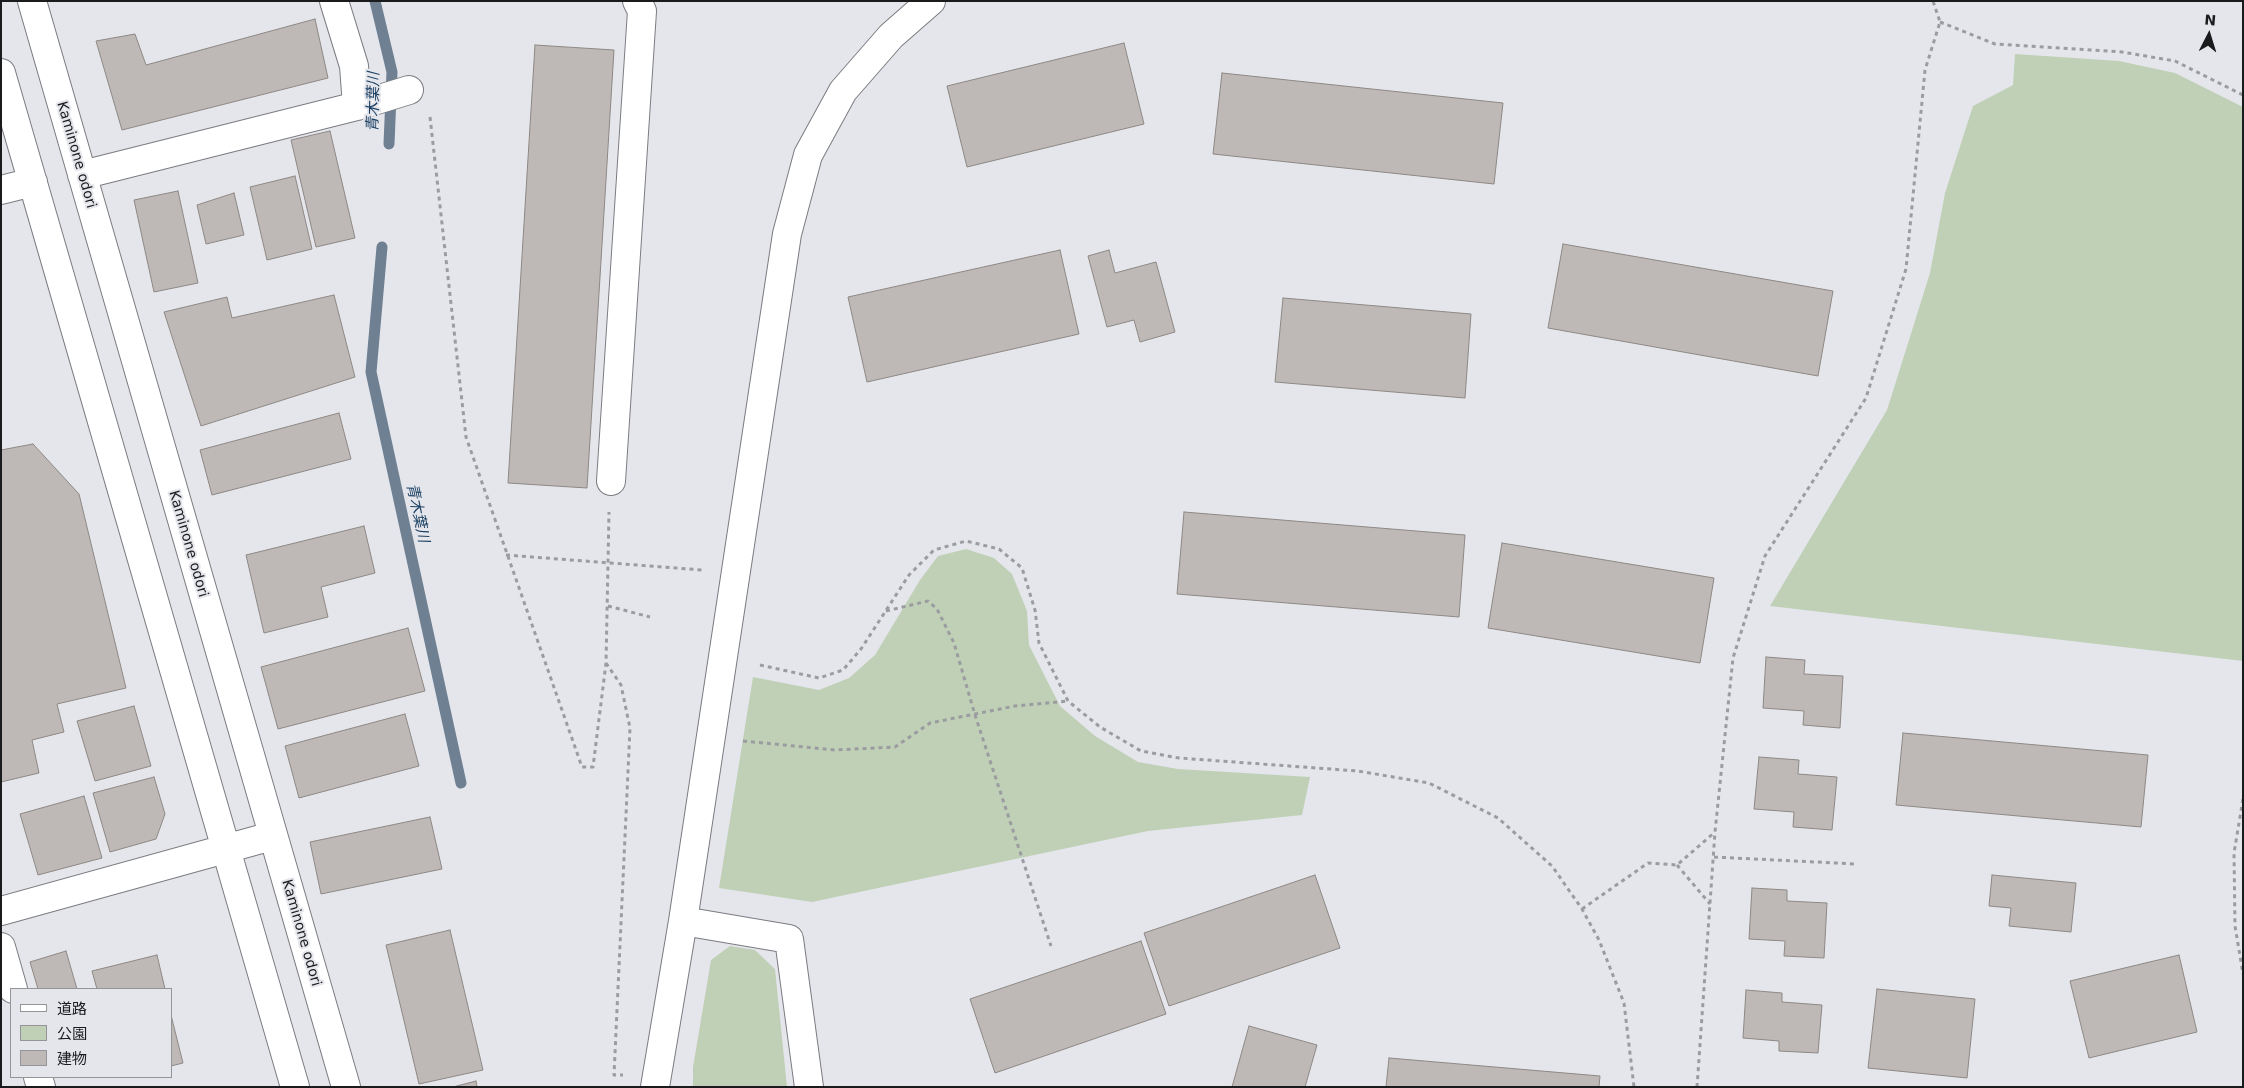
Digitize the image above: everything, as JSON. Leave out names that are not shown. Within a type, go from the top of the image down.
[{"type":"street","name":"Kaminone odori","points":[[32,1],[346,1087]]},
{"type":"street","points":[[334,1],[364,104]]},
{"type":"street","points":[[611,481],[642,12],[637,1]]},
{"type":"street","points":[[655,1082],[683,922],[787,234],[808,155],[843,91],[891,36],[932,1]]},
{"type":"street","points":[[1,74],[295,1087]]},
{"type":"street","points":[[82,175],[364,104],[409,90]]},
{"type":"street","points":[[1,190],[33,182]]},
{"type":"street","points":[[1,911],[272,836]]},
{"type":"street","points":[[683,922],[789,939],[809,1087]]},
{"type":"street","points":[[1,947],[13,988]]},
{"type":"path","points":[[1697,1087],[1715,832],[1733,658],[1765,556],[1866,398],[1906,269],[1925,70],[1940,22],[1933,1]]},
{"type":"path","points":[[1940,22],[1995,44],[2122,52],[2175,61],[2243,95]]},
{"type":"path","points":[[430,115],[466,437],[506,555],[582,766],[593,767],[606,663],[607,563],[611,481]]},
{"type":"path","points":[[760,665],[819,678],[843,670],[861,649],[909,575],[934,550],[966,541],[999,549],[1022,568],[1035,610],[1039,643],[1068,701],[1100,727],[1140,751],[1179,758],[1358,771],[1428,783],[1498,818],[1552,866],[1582,909],[1599,940],[1624,1003],[1634,1087]]},
{"type":"path","points":[[506,555],[709,570]]},
{"type":"path","points":[[886,611],[928,602],[937,609],[954,643],[975,715],[1051,946]]},
{"type":"path","points":[[608,606],[650,617]]},
{"type":"path","points":[[606,663],[621,685],[630,728],[614,1075],[655,1082]]},
{"type":"path","points":[[742,741],[835,750],[895,746],[930,723],[1015,706],[1068,701]]},
{"type":"path","points":[[2243,799],[2234,852],[2235,926],[2243,974]]},
{"type":"path","points":[[1582,909],[1648,864],[1677,865],[1715,832]]},
{"type":"path","points":[[1714,857],[1856,864]]},
{"type":"path","points":[[1677,865],[1710,904]]},
{"type":"green space","points":[[2015,54],[2119,61],[2175,73],[2243,107],[2243,661],[1770,606],[1887,410],[1930,273],[1945,193],[1973,106],[2013,85]]},
{"type":"green space","points":[[966,549],[994,558],[1012,574],[1027,611],[1029,645],[1060,706],[1095,736],[1138,762],[1178,769],[1310,777],[1302,815],[1148,831],[812,902],[719,888],[753,677],[819,690],[849,678],[875,655],[920,580],[938,556]]},
{"type":"green space","points":[[730,946],[755,950],[775,969],[787,1087],[693,1087],[693,1067],[711,960]]},
{"type":"building","points":[[315,19],[328,78],[122,130],[96,41],[135,34],[146,65]]},
{"type":"building","points":[[1124,43],[1144,124],[967,167],[947,86]]},
{"type":"building","points":[[535,45],[614,50],[587,488],[508,483]]},
{"type":"building","points":[[1222,73],[1503,103],[1494,184],[1213,154]]},
{"type":"building","points":[[330,131],[355,238],[316,247],[291,140]]},
{"type":"building","points":[[295,176],[312,249],[267,260],[250,187]]},
{"type":"building","points":[[178,191],[198,283],[154,292],[134,200]]},
{"type":"building","points":[[234,193],[244,235],[206,244],[197,205]]},
{"type":"building","points":[[1563,244],[1833,291],[1818,376],[1548,328]]},
{"type":"building","points":[[1060,250],[1079,334],[867,382],[848,297]]},
{"type":"building","points":[[1109,250],[1115,273],[1156,262],[1175,332],[1140,342],[1134,320],[1107,327],[1088,256]]},
{"type":"building","points":[[334,295],[355,377],[201,426],[164,312],[227,297],[232,318]]},
{"type":"building","points":[[1283,298],[1471,314],[1465,398],[1275,382]]},
{"type":"building","points":[[339,413],[351,459],[212,495],[200,450]]},
{"type":"building","points":[[33,444],[79,494],[126,688],[57,704],[64,732],[32,740],[39,773],[1,782],[1,450]]},
{"type":"building","points":[[1184,512],[1465,535],[1459,617],[1177,594]]},
{"type":"building","points":[[364,526],[375,573],[321,587],[328,617],[264,633],[246,555]]},
{"type":"building","points":[[1502,543],[1714,578],[1700,663],[1488,628]]},
{"type":"building","points":[[408,628],[425,691],[278,729],[261,667]]},
{"type":"building","points":[[1766,657],[1805,660],[1804,674],[1843,676],[1840,728],[1803,725],[1804,711],[1763,708]]},
{"type":"building","points":[[134,706],[151,766],[95,781],[77,721]]},
{"type":"building","points":[[405,714],[419,766],[299,798],[285,746]]},
{"type":"building","points":[[1903,733],[2148,755],[2141,827],[1896,805]]},
{"type":"building","points":[[1759,757],[1799,760],[1798,774],[1837,777],[1832,830],[1793,827],[1794,812],[1754,809]]},
{"type":"building","points":[[154,777],[165,814],[156,839],[110,852],[93,793]]},
{"type":"building","points":[[84,796],[102,858],[38,875],[20,814]]},
{"type":"building","points":[[430,817],[442,869],[321,894],[310,842]]},
{"type":"building","points":[[1315,875],[1340,948],[1169,1006],[1144,933]]},
{"type":"building","points":[[1992,875],[2076,883],[2071,932],[2009,926],[2011,908],[1989,906]]},
{"type":"building","points":[[1752,888],[1787,890],[1787,901],[1827,903],[1824,958],[1784,956],[1785,941],[1749,939]]},
{"type":"building","points":[[450,930],[483,1070],[419,1084],[386,945]]},
{"type":"building","points":[[1141,941],[1166,1014],[995,1073],[970,999]]},
{"type":"building","points":[[66,951],[77,988],[38,988],[30,962]]},
{"type":"building","points":[[157,955],[165,988],[97,988],[92,971]]},
{"type":"building","points":[[2179,955],[2197,1032],[2089,1058],[2070,981]]},
{"type":"building","points":[[1877,989],[1975,999],[1967,1078],[1868,1068]]},
{"type":"building","points":[[1746,990],[1782,993],[1782,1002],[1822,1005],[1818,1053],[1779,1051],[1779,1041],[1743,1038]]},
{"type":"building","points":[[172,1019],[183,1063],[172,1066]]},
{"type":"building","points":[[1249,1026],[1317,1045],[1305,1087],[1232,1087]]},
{"type":"building","points":[[1389,1058],[1600,1076],[1599,1087],[1386,1087]]},
{"type":"building","points":[[476,1081],[477,1087],[453,1087]]},
{"type":"waterway","name":"青木葉川","points":[[375,1],[392,72],[389,144]]},
{"type":"waterway","name":"青木葉川","points":[[382,247],[371,372],[461,783]]}]
